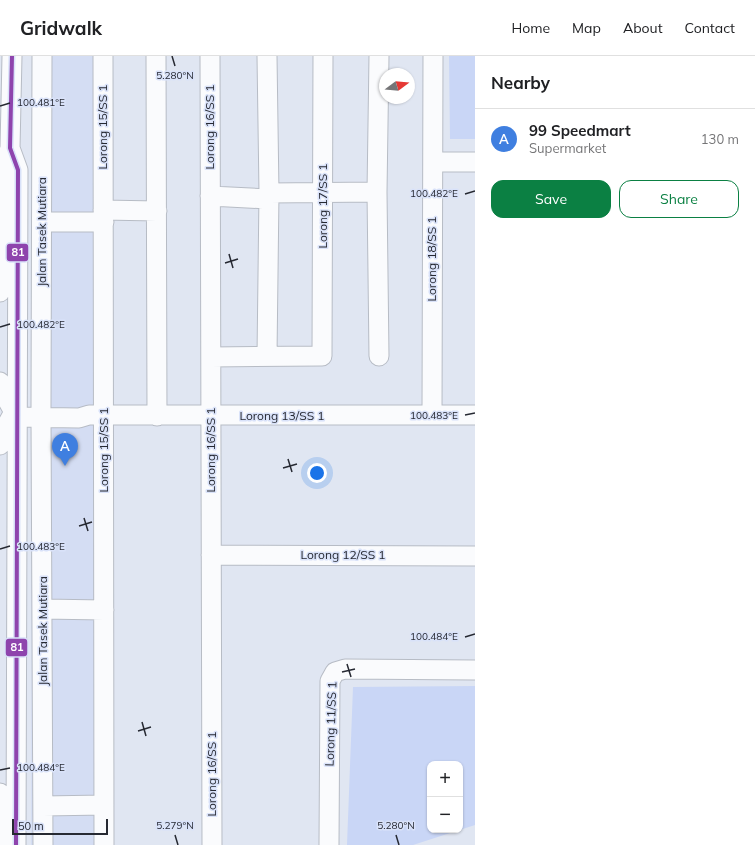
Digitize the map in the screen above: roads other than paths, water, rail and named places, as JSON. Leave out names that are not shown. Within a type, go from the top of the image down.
[{"type":"street","points":[[0,292],[3,169],[10,148],[12,56]]},
{"type":"street","name":"Jalan Tasek Mutiara","points":[[42,56],[41,413],[43,845]]},
{"type":"street","name":"Lorong 15/SS 1","points":[[103,56],[103,216],[96,415],[104,610],[104,845]]},
{"type":"street","points":[[156,56],[157,416]]},
{"type":"street","name":"Lorong 16/SS 1","points":[[210,56],[212,845]]},
{"type":"street","points":[[211,357],[267,356],[267,56]]},
{"type":"street","name":"Lorong 17/SS 1","points":[[267,356],[322,356],[323,56]]},
{"type":"street","points":[[379,56],[379,356]]},
{"type":"street","name":"Lorong 18/SS 1","points":[[432,415],[433,56]]},
{"type":"street","points":[[0,61],[12,76]]},
{"type":"street","points":[[10,148],[18,170],[15,412],[16,845]]},
{"type":"street","points":[[433,162],[475,162]]},
{"type":"street","points":[[210,196],[268,196],[323,192],[378,192]]},
{"type":"street","points":[[42,222],[156,211]]},
{"type":"street","points":[[0,382],[4,396],[15,412]]},
{"type":"street","points":[[0,445],[4,430],[15,412]]},
{"type":"street","name":"Lorong 13/SS 1","points":[[15,412],[41,413],[79,418],[96,415],[475,415]]},
{"type":"street","name":"Lorong 12/SS 1","points":[[211,555],[475,556]]},
{"type":"street","points":[[43,609],[104,610]]},
{"type":"street","name":"Lorong 11/SS 1","points":[[329,845],[330,681],[335,672],[346,669],[475,670]]},
{"type":"street","points":[[0,794],[0,845]]},
{"type":"street","points":[[43,806],[104,805]]},
{"type":"place","name":"99 Speedmart","points":[[65,466]]}]
